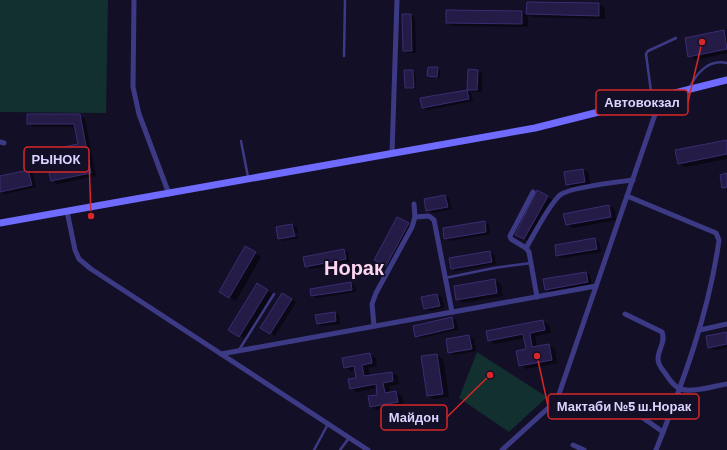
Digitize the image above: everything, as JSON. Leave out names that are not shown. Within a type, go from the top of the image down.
[{"type":"main road","points":[[0,223],[536,128],[727,80]]},
{"type":"street","points":[[134,0],[133,87],[138,114],[170,194]]},
{"type":"street","points":[[392,154],[397,0]]},
{"type":"street","points":[[502,450],[557,400],[661,97]]},
{"type":"street","points":[[526,248],[553,203],[561,194],[600,183],[633,180]]},
{"type":"street","points":[[533,192],[519,216],[510,236],[511,239],[526,248],[531,263],[537,297]]},
{"type":"street","points":[[627,196],[716,233],[718,240],[717,256],[700,330],[680,389],[656,450]]},
{"type":"street","points":[[374,326],[372,304],[376,293],[412,227],[415,216],[414,204]]},
{"type":"street","points":[[67,211],[75,250],[79,260],[368,450]]},
{"type":"street","points":[[415,216],[429,216],[434,220],[452,312]]},
{"type":"street","points":[[221,354],[596,286]]},
{"type":"street","points":[[625,314],[662,332],[664,337],[659,356],[659,366],[672,383],[680,389],[693,389],[727,384]]},
{"type":"street","points":[[700,330],[727,324]]},
{"type":"street","points":[[636,413],[663,432]]},
{"type":"street","points":[[573,445],[584,450]]},
{"type":"lane","points":[[344,56],[345,0]]},
{"type":"lane","points":[[652,99],[646,54],[648,51],[676,38]]},
{"type":"lane","points":[[687,91],[701,69],[712,64],[727,63]]},
{"type":"lane","points":[[241,141],[248,180]]},
{"type":"lane","points":[[446,278],[494,268],[531,263]]},
{"type":"lane","points":[[238,350],[274,294]]},
{"type":"lane","points":[[314,450],[328,424]]},
{"type":"lane","points":[[340,450],[349,438]]},
{"type":"green space","points":[[0,0],[108,0],[106,113],[0,112]]},
{"type":"green space","points":[[477,352],[547,397],[509,432],[459,398]]},
{"type":"building","points":[[527,2],[599,3],[599,16],[526,14]]},
{"type":"building","points":[[446,10],[522,11],[522,24],[446,23]]},
{"type":"building","points":[[402,14],[411,14],[412,51],[403,51]]},
{"type":"building","points":[[724,30],[727,49],[688,57],[685,38]]},
{"type":"building","points":[[428,67],[438,67],[437,77],[427,76]]},
{"type":"building","points":[[468,69],[478,70],[477,90],[467,90]]},
{"type":"building","points":[[404,70],[413,70],[414,88],[405,88]]},
{"type":"building","points":[[467,90],[469,99],[422,108],[420,98]]},
{"type":"building","points":[[27,114],[80,114],[91,173],[51,181],[47,165],[61,162],[58,148],[78,144],[74,124],[27,124]]},
{"type":"building","points":[[727,140],[727,154],[678,164],[675,150]]},
{"type":"building","points":[[583,169],[585,182],[566,185],[564,172]]},
{"type":"building","points":[[28,170],[32,185],[0,192],[0,176]]},
{"type":"building","points":[[727,173],[727,187],[722,188],[720,175]]},
{"type":"building","points":[[537,190],[548,196],[524,239],[515,235]]},
{"type":"building","points":[[445,195],[448,207],[426,211],[424,199]]},
{"type":"building","points":[[609,205],[611,217],[566,225],[563,214]]},
{"type":"building","points":[[397,217],[409,223],[386,266],[374,260]]},
{"type":"building","points":[[485,221],[486,232],[444,239],[443,228]]},
{"type":"building","points":[[292,224],[295,236],[278,239],[276,227]]},
{"type":"building","points":[[595,238],[597,249],[556,256],[555,245]]},
{"type":"building","points":[[245,246],[256,252],[229,298],[219,292]]},
{"type":"building","points":[[344,249],[346,259],[305,267],[303,257]]},
{"type":"building","points":[[490,251],[492,262],[451,269],[449,258]]},
{"type":"building","points":[[586,272],[588,282],[545,290],[543,279]]},
{"type":"building","points":[[495,279],[497,293],[456,300],[454,286]]},
{"type":"building","points":[[351,282],[352,290],[311,296],[310,289]]},
{"type":"building","points":[[257,283],[268,290],[239,337],[228,330]]},
{"type":"building","points":[[282,293],[292,299],[270,334],[260,328]]},
{"type":"building","points":[[437,294],[440,306],[424,309],[421,297]]},
{"type":"building","points":[[335,312],[336,321],[317,324],[315,315]]},
{"type":"building","points":[[452,317],[454,328],[415,337],[413,326]]},
{"type":"building","points":[[543,320],[545,330],[530,333],[532,347],[549,344],[552,360],[519,366],[516,351],[526,349],[523,334],[488,341],[486,331]]},
{"type":"building","points":[[727,332],[727,344],[708,348],[706,336]]},
{"type":"building","points":[[469,335],[472,349],[448,353],[446,339]]},
{"type":"building","points":[[370,353],[372,363],[362,365],[364,376],[392,372],[393,381],[383,383],[385,393],[396,391],[398,402],[370,407],[368,396],[377,395],[376,384],[350,389],[348,379],[356,378],[354,366],[344,368],[342,358]]},
{"type":"building","points":[[437,354],[443,394],[427,396],[421,356]]},
{"type":"place","name":"Автовокзал","points":[[702,42]]},
{"type":"place","name":"РЫНОК","points":[[91,216]]},
{"type":"place","name":"Мактаби №5 ш.Норак","points":[[537,356]]},
{"type":"place","name":"Майдон","points":[[490,375]]},
{"type":"district","name":"Норак","points":[[354,268]]}]
